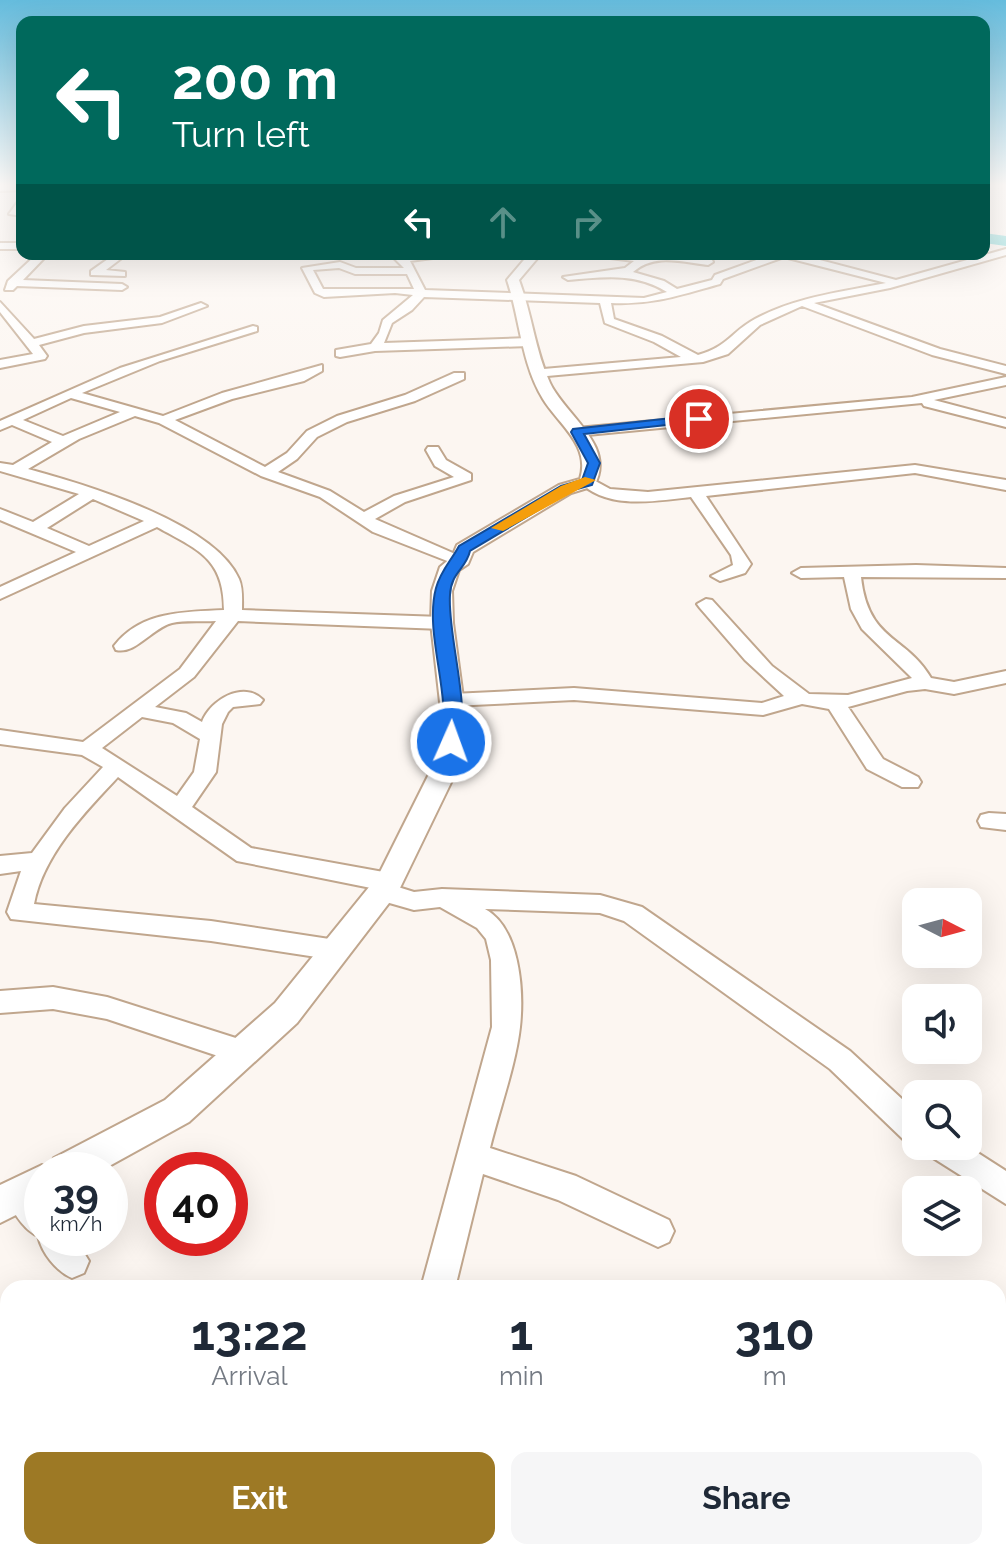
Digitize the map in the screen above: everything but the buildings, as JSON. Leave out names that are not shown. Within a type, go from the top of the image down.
[{"type":"street","points":[[0,364],[41,356],[0,301],[9,282],[36,260]]},
{"type":"street","points":[[113,260],[95,273],[129,275]]},
{"type":"street","points":[[401,260],[421,293]]},
{"type":"street","points":[[529,260],[513,280],[520,296],[536,373],[552,401],[577,432],[594,463],[588,482]]},
{"type":"street","points":[[580,260],[568,277],[621,272],[660,283],[702,302]]},
{"type":"street","points":[[630,260],[660,273]]},
{"type":"street","points":[[621,272],[648,260]]},
{"type":"street","points":[[695,260],[708,262]]},
{"type":"street","points":[[408,271],[355,271],[340,265],[307,268],[319,291],[324,294],[395,290],[644,301],[716,282],[719,277],[766,260]]},
{"type":"street","points":[[807,260],[897,282]]},
{"type":"street","points":[[536,373],[695,360],[724,351],[756,323],[802,302],[897,282],[977,260]]},
{"type":"street","points":[[9,282],[122,287]]},
{"type":"street","points":[[375,347],[385,333],[387,322],[408,308],[421,293]]},
{"type":"street","points":[[605,301],[609,321],[678,348],[695,360]]},
{"type":"street","points":[[802,302],[936,352],[1006,370]]},
{"type":"street","points":[[33,343],[84,330],[162,320],[201,306]]},
{"type":"street","points":[[5,423],[69,393],[189,345],[253,329]]},
{"type":"street","points":[[340,353],[375,347],[529,342]]},
{"type":"street","points":[[418,363],[416,353],[421,347]]},
{"type":"street","points":[[988,367],[1006,379]]},
{"type":"street","points":[[164,420],[227,396],[299,378],[318,368]]},
{"type":"street","points":[[266,473],[292,456],[312,434],[459,376]]},
{"type":"street","points":[[577,432],[912,401],[1006,379]]},
{"type":"street","points":[[69,393],[164,420],[266,473],[325,494],[364,520],[461,560]]},
{"type":"street","points":[[912,401],[943,405],[988,421],[1006,423]]},
{"type":"street","points":[[4,468],[113,417],[138,411]]},
{"type":"street","points":[[5,423],[63,441]]},
{"type":"street","points":[[364,520],[372,511],[466,477],[440,463],[433,450]]},
{"type":"street","points":[[4,468],[94,492],[156,521],[208,552],[230,577],[233,615],[218,630],[187,673],[87,749]]},
{"type":"street","points":[[101,1152],[177,1111],[286,1013],[385,887],[447,764],[454,720],[442,623],[442,591],[450,567],[461,560],[464,549],[561,491],[588,482],[606,493],[621,496],[696,493],[907,470],[940,472],[1006,485]]},
{"type":"street","points":[[34,529],[94,492]]},
{"type":"street","points":[[696,493],[742,564],[739,569],[720,576]]},
{"type":"street","points":[[0,514],[89,552]]},
{"type":"street","points":[[0,594],[156,521]]},
{"type":"street","points":[[801,573],[916,570],[1006,573]]},
{"type":"street","points":[[852,572],[858,610],[872,631],[917,668],[923,682]]},
{"type":"street","points":[[706,604],[744,649],[801,698]]},
{"type":"street","points":[[123,646],[140,631],[168,618],[233,615],[442,623]]},
{"type":"street","points":[[452,700],[574,694],[763,709],[801,698],[834,702],[862,700],[888,689],[923,682],[944,688],[972,686],[1006,677]]},
{"type":"street","points":[[178,809],[204,776],[211,752],[209,735],[216,713],[223,704],[253,700]]},
{"type":"street","points":[[834,702],[875,764],[910,782]]},
{"type":"street","points":[[136,710],[179,718],[209,735]]},
{"type":"street","points":[[0,737],[87,749],[117,765],[245,855],[385,887],[414,901],[442,898],[600,904],[633,914],[840,1060],[902,1118]]},
{"type":"street","points":[[117,765],[88,794],[38,861],[20,912],[211,931],[336,950]]},
{"type":"street","points":[[0,865],[38,861]]},
{"type":"street","points":[[440,1280],[506,1027],[504,960],[498,935],[486,921],[442,898]]},
{"type":"street","points":[[0,1002],[53,998],[107,1008],[242,1052]]},
{"type":"street","points":[[472,1156],[565,1187],[658,1231]]},
{"type":"street","points":[[962,1160],[1006,1189]]},
{"type":"slow traffic","points":[[498,528],[565,489],[589,480]]},
{"type":"route","points":[[451,742],[454,720],[442,623],[442,591],[450,567],[461,560],[464,549],[565,489],[588,482],[594,463],[577,432],[699,419]]}]
